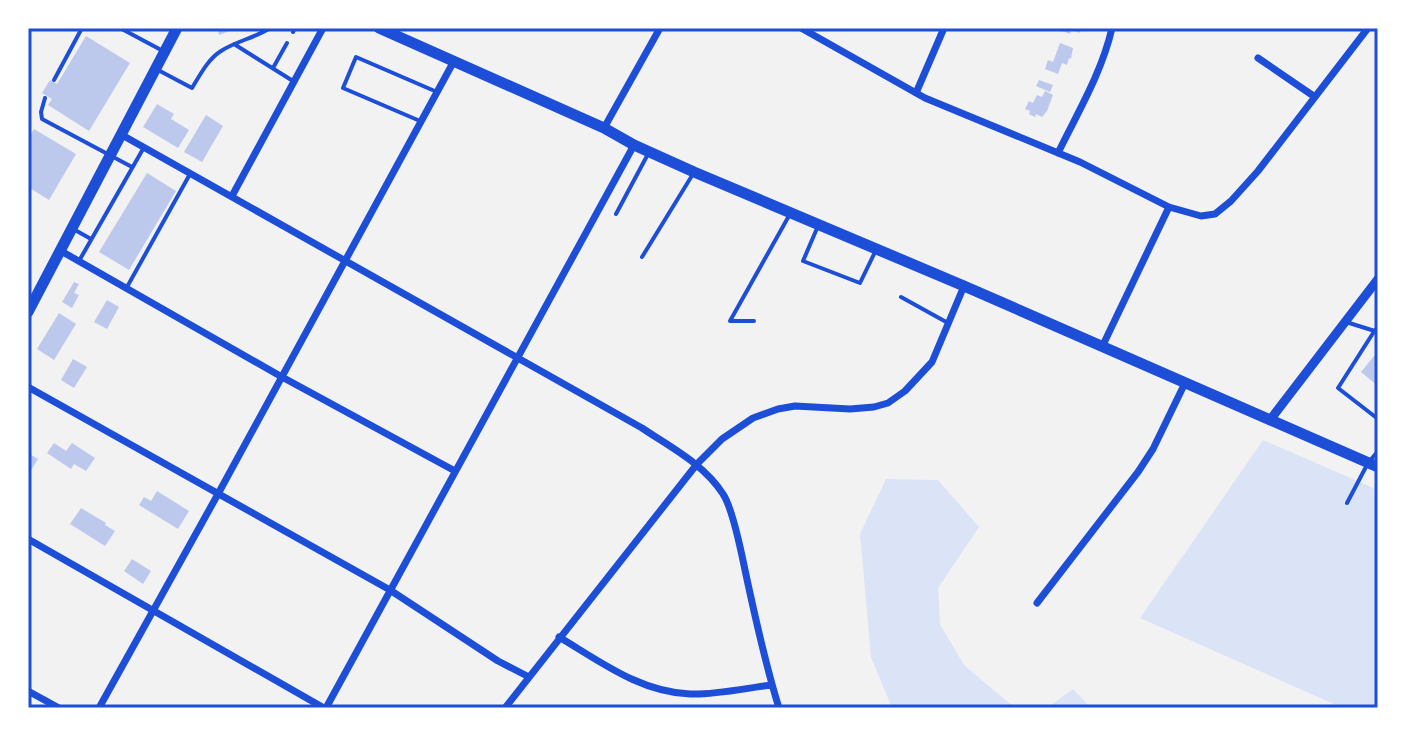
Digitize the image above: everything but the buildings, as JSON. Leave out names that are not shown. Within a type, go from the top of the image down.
[{"type":"main road","points":[[28,312],[177,28]]},
{"type":"main road","points":[[379,28],[604,128],[694,172],[1373,465]]},
{"type":"street","points":[[232,196],[323,28]]},
{"type":"street","points":[[604,128],[660,28]]},
{"type":"street","points":[[801,28],[925,98],[1080,162],[1169,207],[1201,216],[1215,214],[1258,171],[1368,28]]},
{"type":"street","points":[[916,93],[944,28]]},
{"type":"street","points":[[1058,153],[1093,83],[1108,47],[1112,28]]},
{"type":"street","points":[[1258,58],[1315,97]]},
{"type":"street","points":[[99,708],[454,60]]},
{"type":"street","points":[[122,135],[642,428],[697,464],[725,496],[779,708]]},
{"type":"street","points":[[28,539],[325,708],[634,145]]},
{"type":"street","points":[[1102,347],[1169,207]]},
{"type":"street","points":[[61,251],[455,471]]},
{"type":"street","points":[[1270,420],[1378,279]]},
{"type":"street","points":[[505,708],[697,464],[722,439],[753,418],[778,409],[795,406],[850,409],[888,403],[905,391],[932,362],[964,286]]},
{"type":"street","points":[[1037,603],[1138,472],[1153,449],[1185,383]]},
{"type":"street","points":[[28,387],[390,590],[498,661],[529,677]]},
{"type":"street","points":[[559,637],[634,682],[663,691],[693,694],[772,685]]},
{"type":"street","points":[[28,691],[59,708]]},
{"type":"lane","points":[[54,80],[82,28]]},
{"type":"lane","points":[[120,28],[165,52]]},
{"type":"lane","points":[[133,34],[136,28]]},
{"type":"lane","points":[[156,69],[192,88],[218,52],[270,28]]},
{"type":"lane","points":[[273,68],[287,43]]},
{"type":"lane","points":[[234,44],[294,82]]},
{"type":"lane","points":[[421,122],[343,88],[356,57],[437,92]]},
{"type":"lane","points":[[45,98],[42,119],[132,167]]},
{"type":"lane","points":[[79,261],[144,147]]},
{"type":"lane","points":[[616,214],[650,152]]},
{"type":"lane","points":[[642,257],[694,172]]},
{"type":"lane","points":[[126,288],[190,174]]},
{"type":"lane","points":[[754,321],[730,321],[791,212]]},
{"type":"lane","points":[[819,224],[803,261],[860,283],[876,249]]},
{"type":"lane","points":[[73,228],[91,239]]},
{"type":"lane","points":[[901,297],[948,323]]},
{"type":"lane","points":[[1345,321],[1376,331],[1338,388],[1378,419]]},
{"type":"lane","points":[[1347,503],[1373,465],[1378,451]]},
{"type":"shaded area","points":[[1263,440],[1378,490],[1378,708],[1343,708],[1140,618]]},
{"type":"shaded area","points":[[886,479],[938,480],[979,527],[938,588],[940,624],[964,665],[1015,708],[892,708],[871,657],[860,534]]},
{"type":"shaded area","points":[[1073,689],[1091,708],[1047,708]]}]
